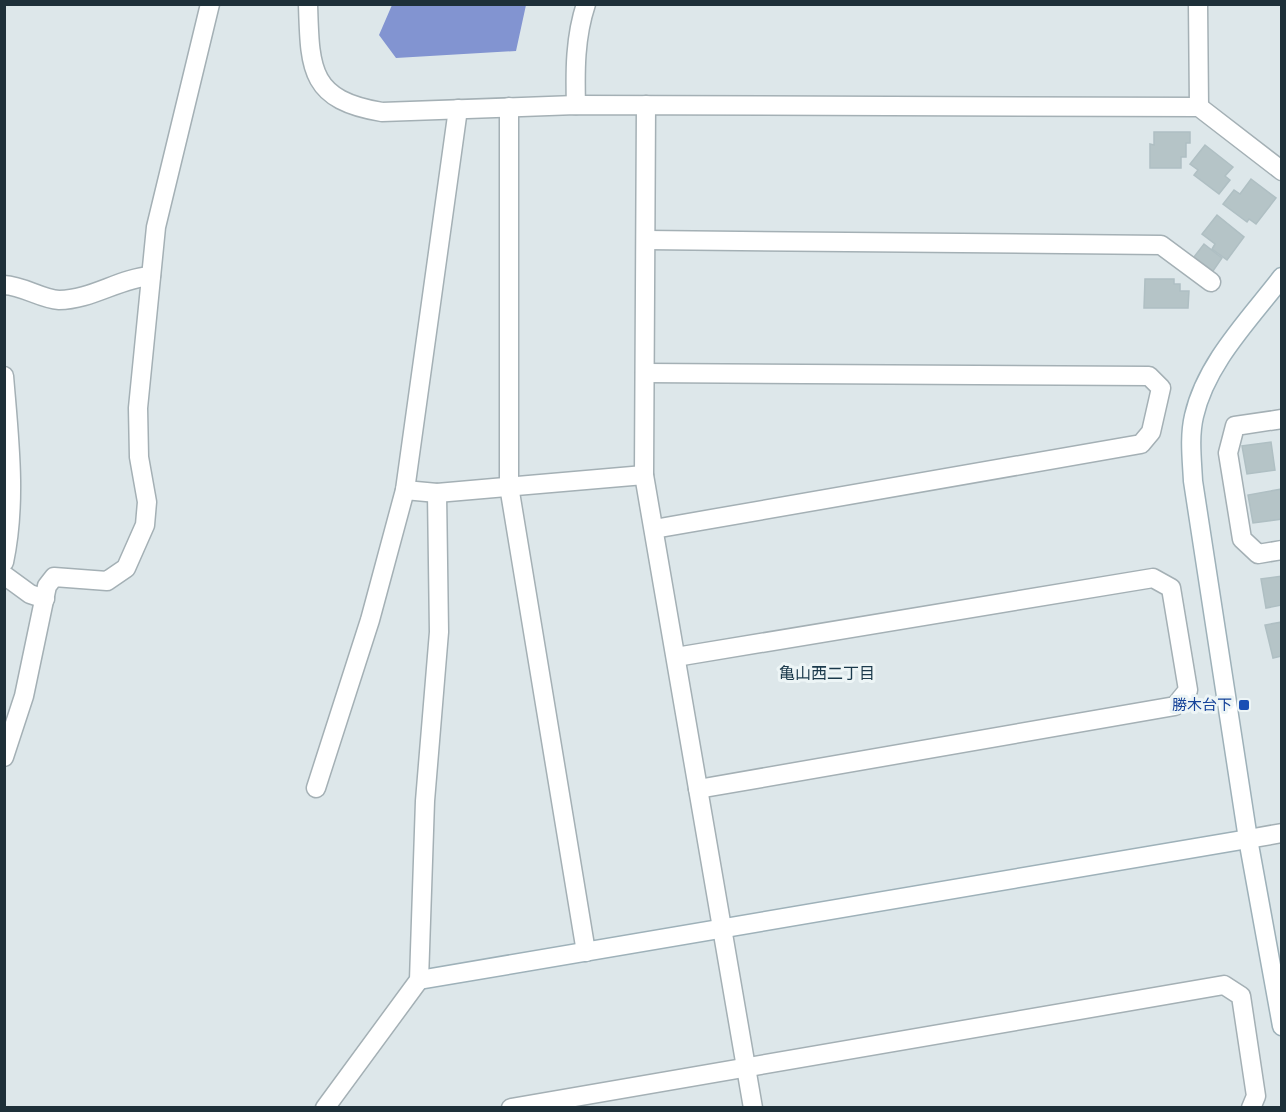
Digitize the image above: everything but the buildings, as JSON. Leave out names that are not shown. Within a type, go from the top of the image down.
[{"type":"street","points":[[4,757],[24,696],[47,586],[54,577],[107,581],[126,568],[145,525],[147,502],[140,457],[138,408],[156,227],[210,4]]},
{"type":"street","points":[[308,4],[312,69],[330,94],[353,107],[382,112],[576,105],[1199,107],[1281,171]]},
{"type":"street","points":[[576,105],[575,67],[580,21],[586,4]]},
{"type":"street","points":[[1198,4],[1199,107]]},
{"type":"street","points":[[646,105],[644,475],[753,1107]]},
{"type":"street","points":[[509,107],[509,486],[586,952]]},
{"type":"street","points":[[316,788],[370,620],[405,490],[458,109]]},
{"type":"street","points":[[646,240],[1161,245],[1211,282]]},
{"type":"street","points":[[4,285],[16,286],[57,300],[73,299],[138,277],[151,276]]},
{"type":"street","points":[[1281,277],[1219,359],[1193,417],[1191,446],[1193,481],[1248,839],[1281,1026]]},
{"type":"street","points":[[645,373],[1149,376],[1161,388],[1151,432],[1141,444],[654,529]]},
{"type":"street","points":[[4,376],[11,463],[9,541],[4,562]]},
{"type":"street","points":[[1281,419],[1235,426],[1227,453],[1242,539],[1258,554],[1281,550]]},
{"type":"street","points":[[405,490],[437,493],[644,475]]},
{"type":"street","points":[[325,1107],[419,980],[426,801],[439,632],[437,493]]},
{"type":"street","points":[[4,575],[30,594],[45,599]]},
{"type":"street","points":[[675,657],[1153,578],[1172,588],[1188,690],[1175,706],[698,789]]},
{"type":"street","points":[[419,980],[1281,833]]},
{"type":"street","points":[[511,1107],[1224,985],[1241,996],[1256,1096],[1251,1107]]},
{"type":"water","points":[[392,4],[526,5],[516,51],[396,58],[379,35]]},
{"type":"place","name":"勝木台下","points":[[1244,705]]},
{"type":"district","name":"亀山西二丁目","points":[[827,673]]}]
